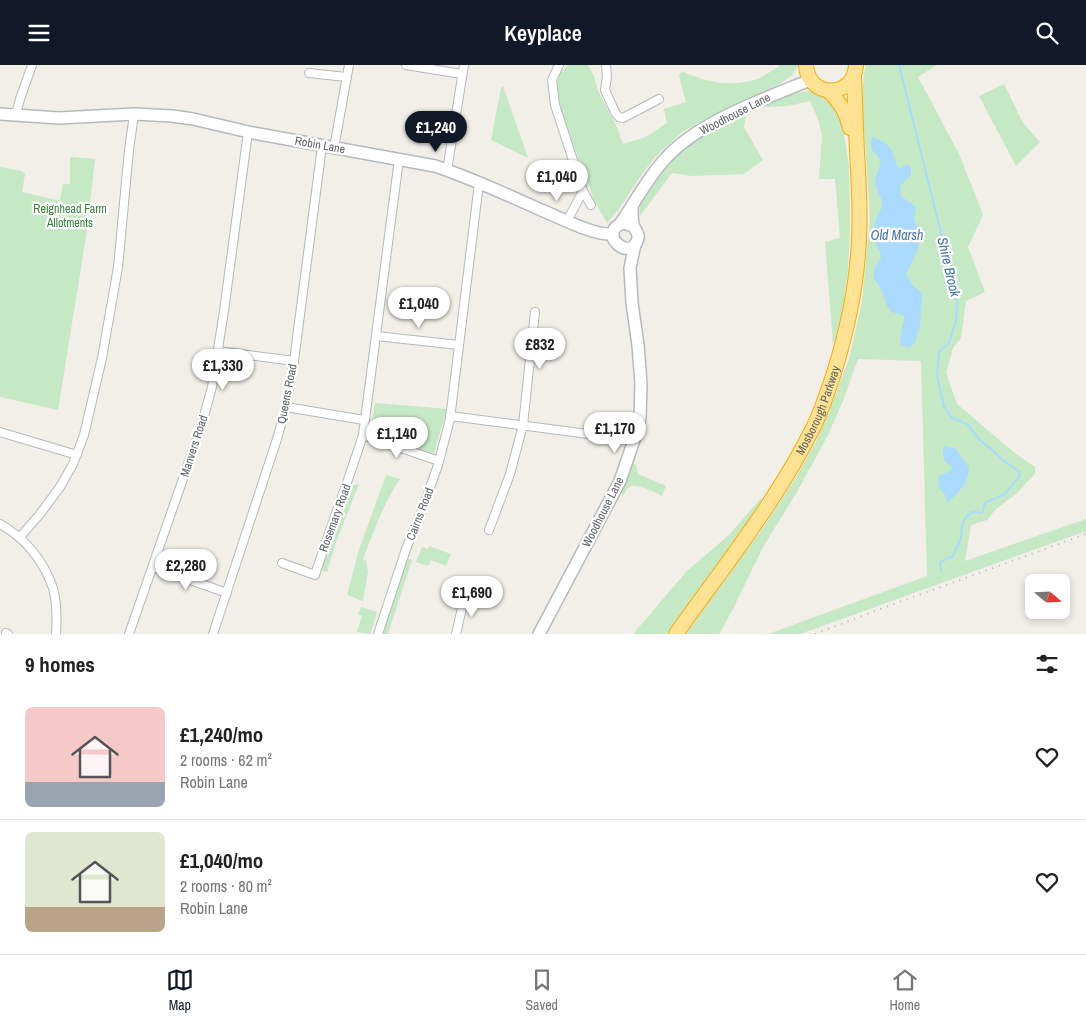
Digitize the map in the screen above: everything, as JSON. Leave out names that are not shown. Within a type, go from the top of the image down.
[{"type":"highway","points":[[806,65],[806,71],[810,80],[821,89],[829,91],[842,88],[848,84],[855,71]]},
{"type":"highway","name":"Mosborough Parkway","points":[[676,634],[747,536],[779,488],[815,424],[830,386],[850,314],[858,253],[859,217],[855,71]]},
{"type":"highway","name":"Mosborough Parkway","points":[[829,91],[847,114],[857,150]]},
{"type":"street","points":[[16,115],[32,65]]},
{"type":"street","points":[[334,148],[349,65]]},
{"type":"street","points":[[406,65],[462,74]]},
{"type":"street","points":[[447,170],[464,65]]},
{"type":"street","points":[[560,65],[552,80],[555,105],[583,191],[591,205]]},
{"type":"street","points":[[606,65],[605,90],[616,114],[622,122],[659,99]]},
{"type":"street","points":[[309,73],[346,77]]},
{"type":"street","name":"Woodhouse Lane","points":[[616,229],[632,208],[647,182],[666,158],[691,137],[712,123],[738,110],[810,80]]},
{"type":"street","name":"Robin Lane","points":[[0,114],[59,118],[134,114],[193,119],[248,132],[435,166],[593,231],[608,235],[616,229]]},
{"type":"street","points":[[20,537],[51,500],[69,472],[84,435],[102,359],[117,276],[134,114]]},
{"type":"street","name":"Manvers Road","points":[[129,634],[201,427],[212,387],[248,132]]},
{"type":"street","name":"Queens Road","points":[[213,634],[286,407],[294,361],[322,146]]},
{"type":"street","name":"Rosemary Road","points":[[282,563],[315,575],[362,435],[399,159]]},
{"type":"street","name":"Cairns Road","points":[[378,634],[402,559],[424,505],[439,461],[450,415],[479,183]]},
{"type":"street","points":[[567,221],[583,191]]},
{"type":"street","points":[[632,208],[633,226]]},
{"type":"street","points":[[628,223],[633,226],[638,234],[638,238],[630,246],[617,245],[614,242],[616,229],[628,223]]},
{"type":"street","name":"Woodhouse Lane","points":[[539,634],[620,481],[640,418],[641,383],[632,303],[630,246]]},
{"type":"street","points":[[489,530],[510,474],[523,425],[535,312]]},
{"type":"street","points":[[376,336],[459,345]]},
{"type":"street","points":[[218,351],[294,361]]},
{"type":"street","points":[[286,407],[364,420]]},
{"type":"street","points":[[450,415],[634,440]]},
{"type":"street","points":[[0,432],[77,455]]},
{"type":"street","points":[[362,435],[439,461]]},
{"type":"street","points":[[0,523],[20,537],[43,567],[53,589],[56,606],[56,634]]},
{"type":"street","points":[[153,567],[227,593]]},
{"type":"street","points":[[456,634],[465,595]]},
{"type":"green space","points":[[568,65],[588,65],[623,144],[646,137],[667,123],[664,109],[686,102],[679,76],[682,71],[708,81],[736,83],[757,79],[780,65],[799,65],[791,76],[772,89],[707,118],[681,133],[654,158],[619,209],[607,223],[595,202],[562,115],[557,85],[559,75]]},
{"type":"green space","points":[[866,65],[937,65],[918,77],[960,156],[983,215],[968,247],[985,292],[966,301],[961,338],[953,348],[946,373],[957,404],[1016,454],[1035,467],[1035,474],[1016,494],[996,509],[987,520],[971,525],[965,561],[1086,519],[1086,531],[800,634],[768,634],[927,576],[921,361],[858,359],[828,435],[797,492],[763,547],[719,634],[686,634],[765,525],[793,482],[815,444],[849,359],[862,302],[870,218],[862,97]]},
{"type":"green space","points":[[1004,84],[1023,123],[1040,142],[1016,166],[979,96]]},
{"type":"green space","points":[[503,86],[528,158],[491,140],[501,88]]},
{"type":"green space","points":[[815,90],[826,93],[840,109],[849,166],[850,228],[848,271],[839,336],[833,343],[825,242],[840,238],[835,179],[819,179],[822,135],[818,119],[810,101],[788,106],[763,107],[781,97]]},
{"type":"green space","points":[[746,114],[744,127],[763,160],[744,174],[692,176],[672,173],[640,216],[641,203],[644,196],[653,180],[668,163],[690,144],[708,132]]},
{"type":"green space","name":"Reignhead Farm Allotments","points":[[70,157],[95,159],[86,237],[58,410],[0,397],[0,167],[22,171],[25,174],[22,192],[60,201],[63,184],[70,184]]},
{"type":"green space","points":[[375,403],[447,409],[434,453],[427,454],[372,431]]},
{"type":"green space","points":[[631,463],[636,465],[638,474],[666,486],[662,496],[636,486],[628,488],[624,495],[619,493]]},
{"type":"green space","points":[[386,475],[400,479],[384,508],[363,559],[366,561],[368,571],[363,601],[347,595],[359,550]]},
{"type":"green space","points":[[359,484],[336,542],[327,572],[321,570],[350,486]]},
{"type":"green space","points":[[762,497],[759,508],[667,634],[633,634],[687,571],[729,535]]},
{"type":"green space","points":[[429,546],[451,554],[446,566],[431,560],[428,566],[416,562],[422,547],[428,549]]},
{"type":"green space","points":[[407,558],[412,560],[388,634],[383,634]]},
{"type":"green space","points":[[361,607],[377,612],[370,634],[357,632],[362,616],[358,614]]},
{"type":"water","name":"Old Marsh","points":[[874,137],[891,149],[898,169],[909,164],[911,168],[911,175],[900,186],[901,196],[916,207],[914,220],[920,231],[918,249],[906,274],[911,283],[922,294],[920,324],[915,343],[909,348],[900,345],[905,316],[892,312],[886,304],[883,293],[874,278],[874,270],[881,258],[874,238],[874,227],[882,207],[881,198],[875,184],[881,162],[872,150],[871,138]]},
{"type":"water","points":[[944,446],[955,448],[969,468],[964,484],[946,504],[947,497],[938,483],[939,476],[952,470],[943,457]]},
{"type":"waterway","name":"Shire Brook","points":[[899,65],[942,237],[942,252],[955,284],[957,300],[956,321],[949,343],[939,352],[937,376],[944,407],[952,418],[967,424],[980,440],[1001,459],[1020,472],[1019,477],[1005,494],[985,503],[982,513],[972,512],[967,516],[962,525],[961,538],[953,556],[940,562],[941,571]]},
{"type":"railway","points":[[815,634],[1086,534]]}]
